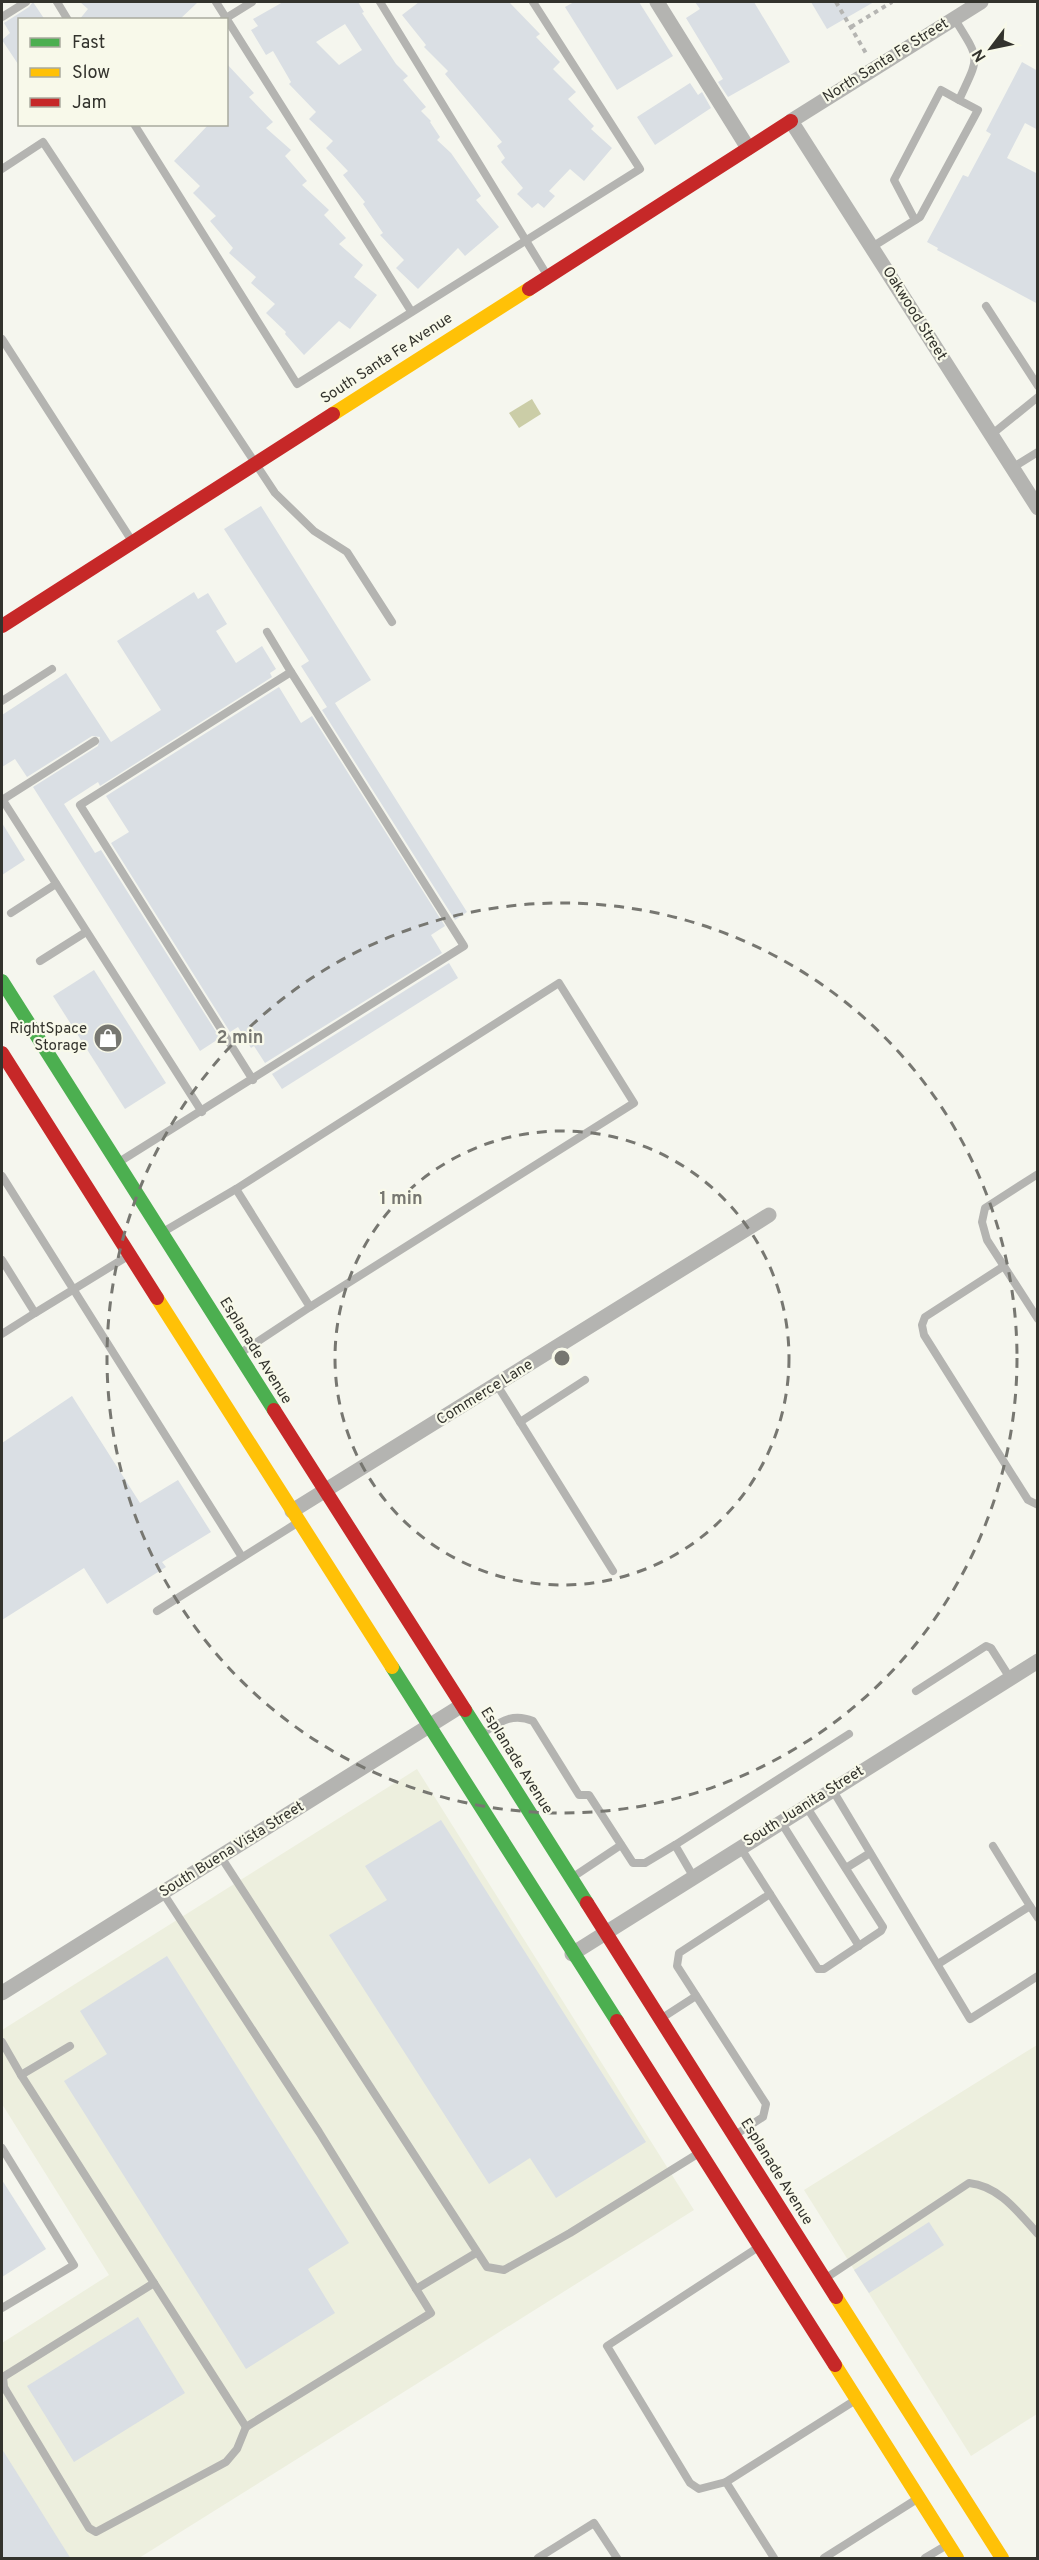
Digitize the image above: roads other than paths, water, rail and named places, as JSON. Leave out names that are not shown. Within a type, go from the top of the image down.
[{"type":"main road","name":"South Santa Fe Avenue","points":[[2,626],[791,121]]},
{"type":"main road","name":"Esplanade Avenue","points":[[2,981],[43,1064],[117,1163],[154,1239],[238,1354],[734,2135],[824,2279],[880,2385],[1002,2559]]},
{"type":"main road","points":[[2,1053],[957,2559]]},
{"type":"main road","points":[[18,1079],[43,1064]]},
{"type":"main road","points":[[130,1255],[154,1239]]},
{"type":"main road","points":[[855,2400],[880,2385]]},
{"type":"street","points":[[657,2],[748,148]]},
{"type":"street","name":"North Santa Fe Street","points":[[791,121],[981,2]]},
{"type":"street","name":"Oakwood Street","points":[[791,121],[1038,508]]},
{"type":"street","name":"Commerce Lane","points":[[295,1517],[325,1492],[769,1215]]},
{"type":"street","name":"South Juanita Street","points":[[572,1954],[1038,1661]]},
{"type":"street","name":"South Buena Vista Street","points":[[2,1993],[461,1706]]},
{"type":"lane","points":[[2,17],[26,2]]},
{"type":"lane","points":[[57,2],[67,18]]},
{"type":"lane","points":[[216,2],[225,18],[252,2]]},
{"type":"lane","points":[[380,2],[548,276]]},
{"type":"lane","points":[[135,126],[297,384],[640,169],[533,2]]},
{"type":"lane","points":[[954,18],[976,55],[976,63],[959,100]]},
{"type":"lane","points":[[228,23],[411,311]]},
{"type":"lane","points":[[872,247],[920,217],[978,110],[941,90],[894,180],[915,220]]},
{"type":"lane","points":[[2,169],[43,142],[275,493],[314,531],[347,552],[392,622]]},
{"type":"lane","points":[[986,306],[1038,386]]},
{"type":"lane","points":[[2,339],[132,542]]},
{"type":"lane","points":[[991,435],[1038,397]]},
{"type":"lane","points":[[1012,468],[1038,452]]},
{"type":"lane","points":[[117,1163],[465,946],[267,632]]},
{"type":"lane","points":[[2,701],[52,669]]},
{"type":"lane","points":[[253,1080],[80,805],[291,672]]},
{"type":"lane","points":[[95,741],[2,799],[201,1112]]},
{"type":"lane","points":[[11,913],[56,884]]},
{"type":"lane","points":[[40,961],[86,932]]},
{"type":"lane","points":[[154,1239],[559,983],[634,1102],[238,1354]]},
{"type":"lane","points":[[1038,1174],[985,1208],[982,1222],[987,1239],[1038,1319]]},
{"type":"lane","points":[[2,1176],[242,1557]]},
{"type":"lane","points":[[236,1189],[310,1307]]},
{"type":"lane","points":[[2,1334],[130,1255]]},
{"type":"lane","points":[[2,1260],[35,1313]]},
{"type":"lane","points":[[1004,1266],[925,1317],[922,1325],[924,1335],[1028,1500],[1038,1505]]},
{"type":"lane","points":[[520,1422],[585,1380]]},
{"type":"lane","points":[[497,1385],[613,1571]]},
{"type":"lane","points":[[157,1611],[242,1557],[295,1517]]},
{"type":"lane","points":[[916,1691],[986,1646],[991,1647],[1010,1678]]},
{"type":"lane","points":[[480,1735],[508,1717],[522,1717],[532,1721],[579,1795],[590,1795],[633,1863],[645,1863],[849,1734]]},
{"type":"lane","points":[[832,1790],[970,2019],[1038,1976]]},
{"type":"lane","points":[[740,1847],[818,1969],[824,1969],[881,1931],[883,1927],[806,1806]]},
{"type":"lane","points":[[781,1822],[859,1946]]},
{"type":"lane","points":[[570,1879],[621,1845]]},
{"type":"lane","points":[[675,1845],[693,1876]]},
{"type":"lane","points":[[993,1846],[1038,1918]]},
{"type":"lane","points":[[846,1868],[870,1853]]},
{"type":"lane","points":[[222,1857],[486,2267],[504,2270],[570,2233],[699,2153]]},
{"type":"lane","points":[[154,2283],[3,2377],[4,2387],[88,2528],[96,2532],[226,2462],[237,2449],[246,2427],[430,2313],[319,2132],[163,1893]]},
{"type":"lane","points":[[734,2135],[762,2117],[766,2104],[677,1966],[679,1953],[770,1894]]},
{"type":"lane","points":[[938,1964],[1030,1906]]},
{"type":"lane","points":[[659,2019],[696,1996]]},
{"type":"lane","points":[[2,2042],[246,2427]]},
{"type":"lane","points":[[21,2075],[70,2046]]},
{"type":"lane","points":[[2,2148],[74,2265],[2,2308]]},
{"type":"lane","points":[[824,2279],[969,2183],[982,2185],[1000,2196],[1038,2234]]},
{"type":"lane","points":[[758,2247],[607,2346],[690,2483],[699,2489],[726,2482],[855,2400]]},
{"type":"lane","points":[[416,2289],[476,2253]]},
{"type":"lane","points":[[726,2482],[774,2559]]},
{"type":"lane","points":[[824,2559],[918,2498]]},
{"type":"lane","points":[[538,2559],[594,2523],[617,2559]]},
{"type":"lane","points":[[925,2559],[948,2545]]},
{"type":"place","name":"RightSpace Storage","points":[[108,1038]]}]
